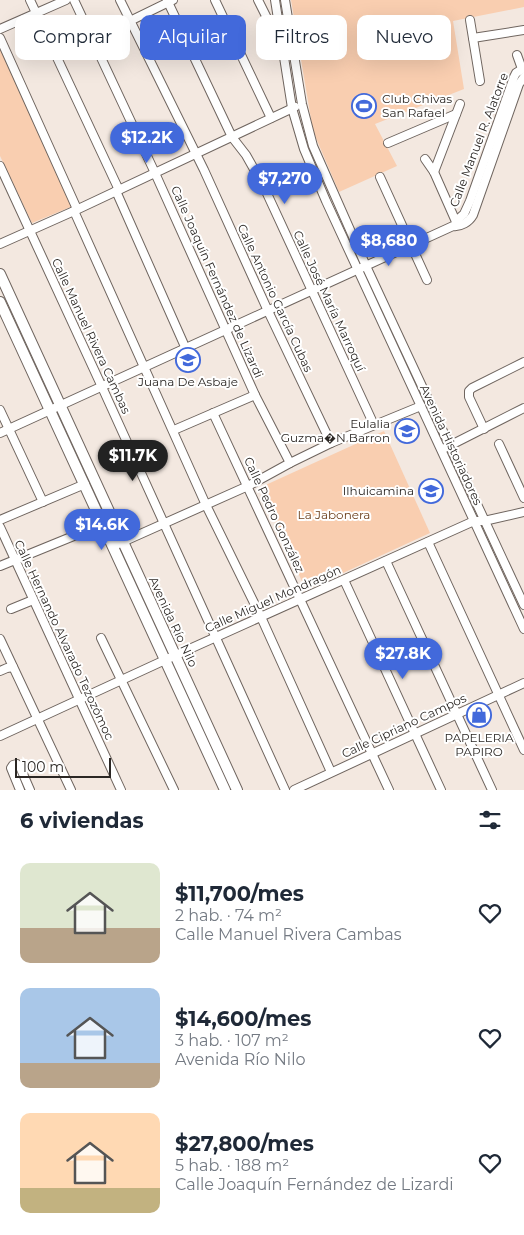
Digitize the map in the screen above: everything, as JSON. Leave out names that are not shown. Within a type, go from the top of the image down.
[{"type":"main road","name":"Avenida Río Nilo","points":[[0,274],[60,406],[165,660],[225,790]]},
{"type":"main road","name":"Avenida Río Nilo","points":[[0,302],[103,524],[118,544],[176,655],[237,790]]},
{"type":"street","points":[[30,0],[118,190],[186,349]]},
{"type":"street","points":[[0,29],[66,0]]},
{"type":"street","name":"Calle Joaquín Fernández de Lizardi","points":[[74,0],[81,15]]},
{"type":"street","name":"Calle Antonio García Cubas","points":[[120,0],[127,15]]},
{"type":"street","points":[[214,0],[270,118]]},
{"type":"street","points":[[258,0],[266,15]]},
{"type":"street","points":[[275,0],[292,108],[304,149],[362,268]]},
{"type":"street","points":[[285,0],[302,104],[313,146],[362,268]]},
{"type":"street","points":[[130,21],[169,1]]},
{"type":"street","name":"Calle José María Marroquí","points":[[169,1],[232,137],[246,156],[264,187],[374,425]]},
{"type":"street","points":[[470,20],[480,80]]},
{"type":"street","name":"Calle Antonio García Cubas","points":[[130,21],[210,181],[268,311],[331,444]]},
{"type":"street","points":[[473,38],[524,30]]},
{"type":"street","points":[[0,38],[206,505],[261,617],[331,772]]},
{"type":"street","points":[[517,55],[523,68]]},
{"type":"street","name":"Calle Joaquín Fernández de Lizardi","points":[[103,60],[255,394],[290,463]]},
{"type":"street","name":"Calle Manuel R. Alatorre","points":[[456,224],[470,220],[473,203],[511,84],[516,73],[523,68]]},
{"type":"street","name":"Calle Manuel R. Alatorre","points":[[473,203],[519,84],[524,77]]},
{"type":"street","points":[[0,244],[302,104]]},
{"type":"street","points":[[434,172],[460,104]]},
{"type":"street","points":[[388,143],[456,114]]},
{"type":"street","points":[[0,433],[456,224],[434,172],[425,159]]},
{"type":"street","name":"Calle Manuel Rivera Cambas","points":[[0,166],[285,790]]},
{"type":"street","points":[[380,177],[427,280]]},
{"type":"street","name":"Avenida Historiadores","points":[[362,268],[421,406],[524,629]]},
{"type":"street","name":"Avenida Historiadores","points":[[362,268],[450,446],[524,605]]},
{"type":"street","points":[[484,430],[469,396],[469,391],[524,362]]},
{"type":"street","points":[[174,430],[255,394]]},
{"type":"street","points":[[118,544],[248,486],[290,463],[331,444],[421,406]]},
{"type":"street","points":[[441,450],[484,430],[524,408]]},
{"type":"street","points":[[0,410],[42,502]]},
{"type":"street","name":"Calle Pedro González","points":[[213,413],[389,790]]},
{"type":"street","points":[[500,444],[524,498]]},
{"type":"street","points":[[0,520],[85,484]]},
{"type":"street","points":[[474,521],[484,521],[524,512]]},
{"type":"street","name":"Calle Miguel Mondragón","points":[[0,736],[474,521]]},
{"type":"street","points":[[0,566],[103,524]]},
{"type":"street","name":"Calle Hernando Alvarado Tezozómoc","points":[[0,527],[32,600],[122,790]]},
{"type":"street","points":[[428,542],[524,750]]},
{"type":"street","points":[[386,561],[492,790]]},
{"type":"street","points":[[344,580],[441,790]]},
{"type":"street","points":[[11,609],[32,600]]},
{"type":"street","points":[[0,638],[71,790]]},
{"type":"street","points":[[101,638],[174,790]]},
{"type":"street","points":[[0,671],[13,667]]},
{"type":"street","name":"Calle Cipriano Campos","points":[[294,790],[524,683]]},
{"type":"street","points":[[20,790],[11,768],[17,764],[30,790]]},
{"type":"green space","name":"Club Chivas San Rafael","points":[[291,0],[524,0],[524,7],[453,21],[464,89],[375,124],[397,166],[339,192],[313,131],[301,60],[347,60],[347,15],[294,15]]},
{"type":"green space","points":[[0,44],[73,206],[32,223],[0,156]]},
{"type":"green space","name":"La Jabonera","points":[[384,431],[430,533],[306,590],[259,488]]},
{"type":"place","name":"Club Chivas San Rafael","points":[[364,106]]},
{"type":"place","name":"Juana De Asbaje","points":[[188,360]]},
{"type":"place","name":"Eulalia Guzma�N Barron","points":[[407,431]]},
{"type":"place","name":"Ilhuicamina","points":[[431,491]]},
{"type":"place","name":"PAPELERIA PAPIRO","points":[[479,715]]}]
